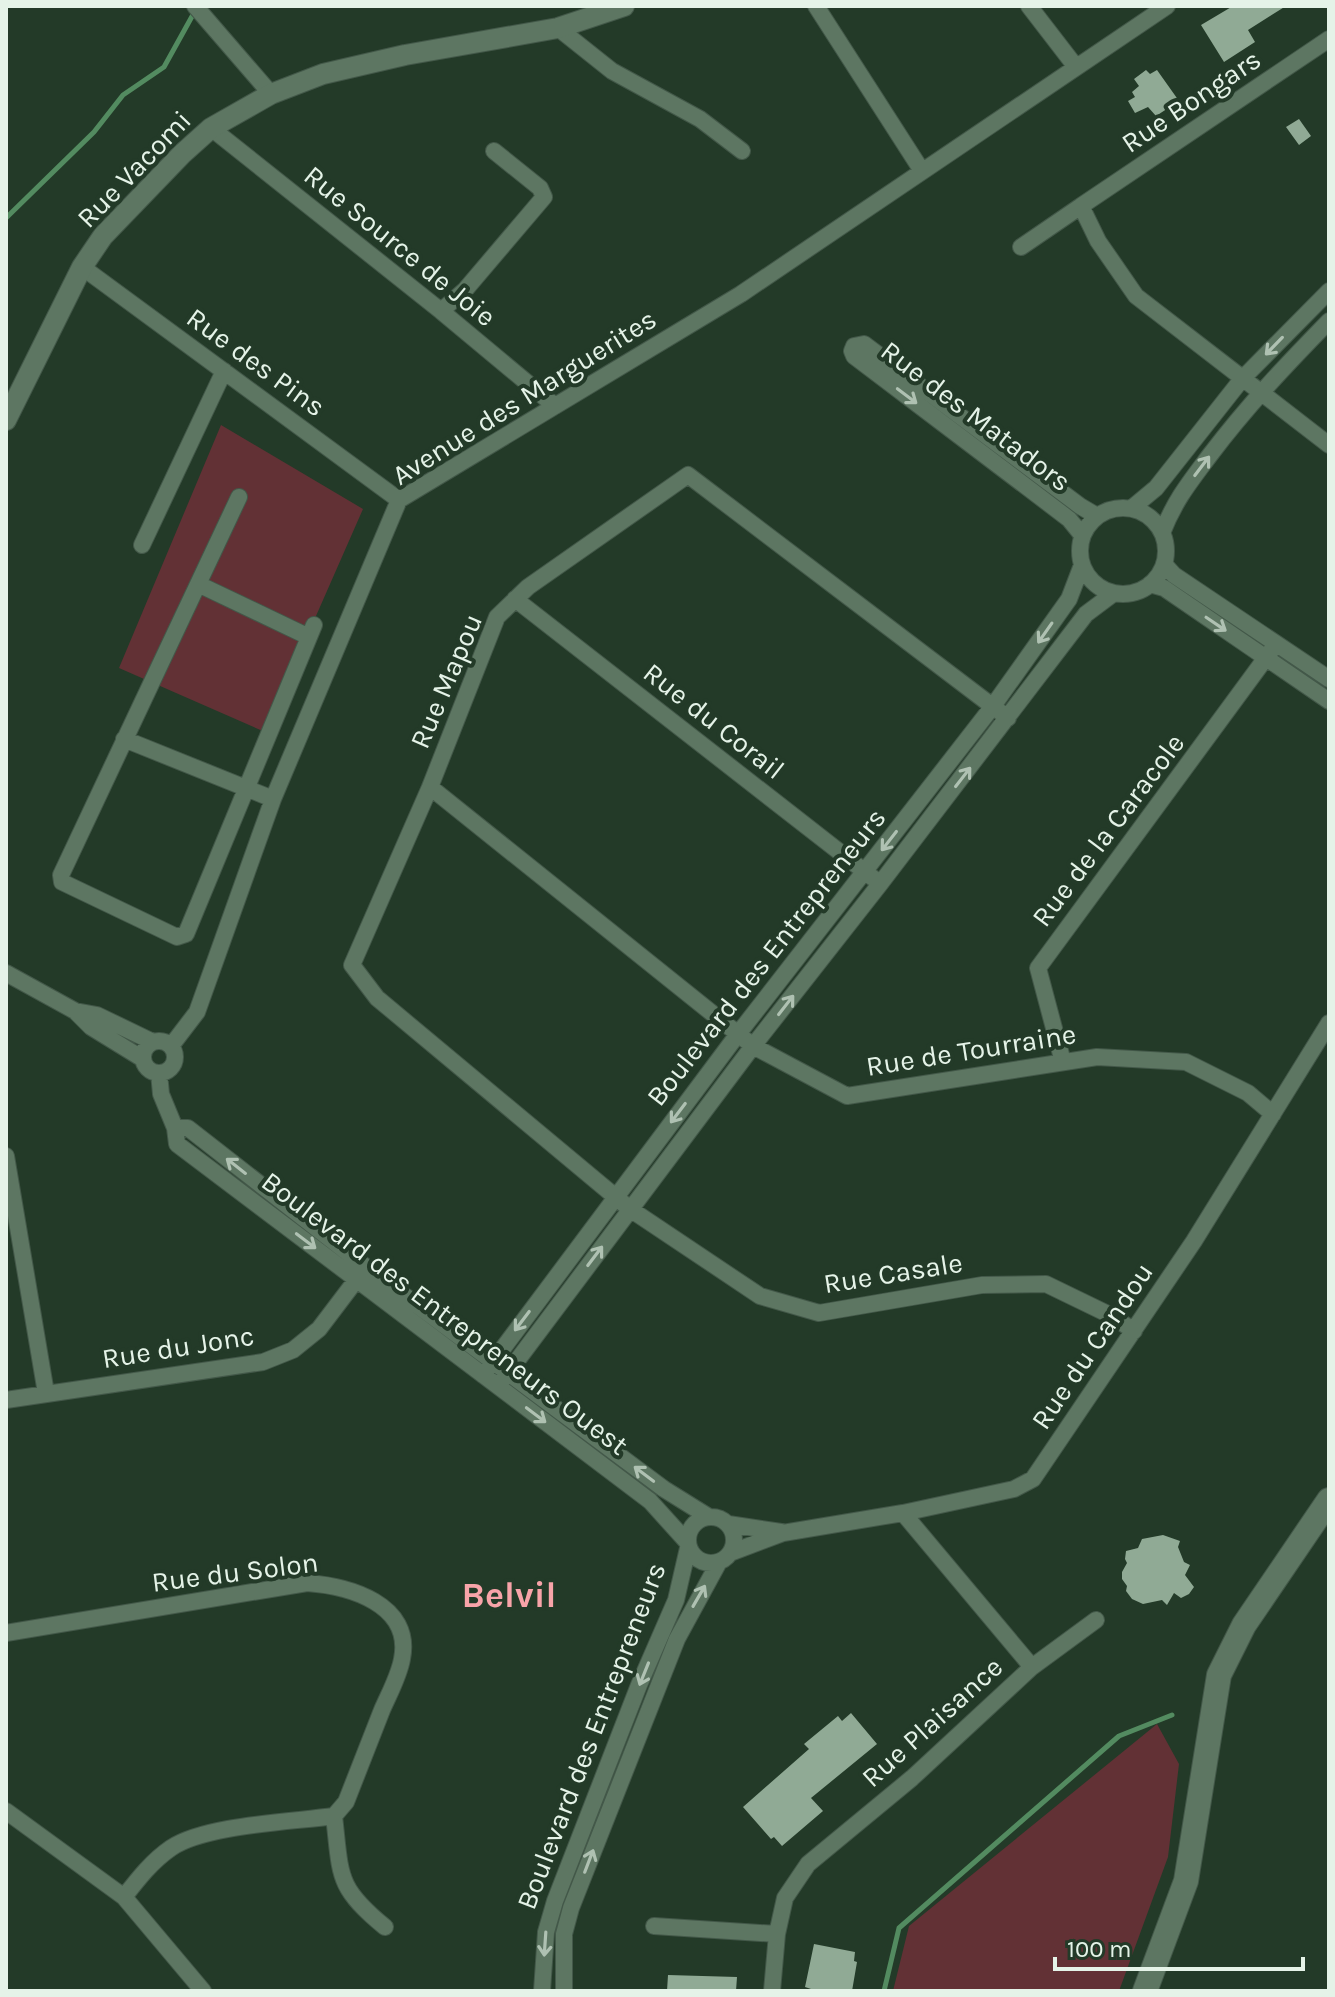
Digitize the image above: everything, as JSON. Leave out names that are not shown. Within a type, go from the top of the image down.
[{"type":"main road","points":[[1145,1991],[1186,1881],[1219,1675],[1244,1625],[1329,1500]]},
{"type":"street","points":[[195,6],[271,94]]},
{"type":"street","name":"Rue Vacomi","points":[[6,420],[82,267],[103,236],[211,128],[271,94],[323,74],[405,55],[558,28],[624,6]]},
{"type":"street","points":[[816,6],[922,171]]},
{"type":"street","points":[[1029,6],[1076,67]]},
{"type":"street","name":"Avenue des Marguerites","points":[[159,1073],[173,1067],[175,1053],[171,1046],[197,1012],[273,799],[399,500],[741,294],[1167,6]]},
{"type":"street","points":[[558,28],[612,71],[700,119],[742,151]]},
{"type":"street","name":"Rue Bongars","points":[[1021,247],[1329,39]]},
{"type":"street","name":"Rue Source de Joie","points":[[211,128],[555,406]]},
{"type":"street","points":[[441,311],[465,290],[544,197],[540,188],[494,151]]},
{"type":"street","points":[[1081,206],[1098,241],[1136,296],[1329,445]]},
{"type":"street","name":"Rue des Pins","points":[[82,267],[399,500]]},
{"type":"street","points":[[1132,508],[1156,488],[1242,379],[1329,291]]},
{"type":"street","points":[[1162,533],[1174,503],[1260,391],[1329,321]]},
{"type":"street","name":"Rue des Matadors","points":[[1082,535],[1069,519],[854,356],[854,346],[864,344],[1097,516]]},
{"type":"street","points":[[142,545],[224,371]]},
{"type":"street","name":"Rue Mapou","points":[[630,1209],[377,998],[352,965],[430,787],[497,617],[528,587],[688,475],[1008,718]]},
{"type":"street","points":[[198,584],[312,631],[186,934],[177,937],[62,882],[61,878],[124,739],[239,497]]},
{"type":"street","points":[[1132,508],[1150,517],[1162,533],[1166,545],[1164,564],[1150,584],[1137,591],[1114,593],[1095,583],[1082,565],[1082,535],[1097,516],[1113,509],[1132,508]]},
{"type":"street","points":[[1164,564],[1174,575],[1329,679]]},
{"type":"street","name":"Boulevard des Entrepreneurs","points":[[488,1368],[738,1034],[993,706],[1069,599],[1082,565]]},
{"type":"street","points":[[1150,584],[1164,588],[1329,701]]},
{"type":"street","name":"Boulevard des Entrepreneurs","points":[[503,1379],[753,1046],[1086,614],[1114,593]]},
{"type":"street","name":"Rue du Corail","points":[[515,599],[880,884]]},
{"type":"street","name":"Rue de la Caracole","points":[[1063,1062],[1038,968],[1276,644]]},
{"type":"street","points":[[124,739],[273,799]]},
{"type":"street","name":"Rue de Tourraine","points":[[430,787],[753,1046],[847,1096],[1097,1057],[1186,1062],[1248,1093],[1273,1114]]},
{"type":"street","points":[[6,973],[75,1011],[91,1027],[143,1059],[148,1069],[159,1073]]},
{"type":"street","points":[[75,1011],[97,1015],[153,1042]]},
{"type":"street","name":"Rue du Candou","points":[[724,1558],[783,1533],[903,1513],[1014,1489],[1033,1479],[1194,1241],[1329,1023]]},
{"type":"street","points":[[143,1059],[147,1046],[153,1042],[171,1046]]},
{"type":"street","name":"Boulevard des Entrepreneurs Ouest","points":[[159,1073],[165,1109],[176,1136],[503,1379],[709,1517]]},
{"type":"street","points":[[6,1156],[10,1202],[46,1393]]},
{"type":"street","name":"Rue Casale","points":[[630,1209],[760,1296],[819,1313],[982,1285],[1046,1284],[1112,1316],[1134,1331]]},
{"type":"street","name":"Rue du Jonc","points":[[6,1400],[263,1362],[293,1350],[319,1329],[361,1273]]},
{"type":"street","name":"Boulevard des Entrepreneurs Ouest","points":[[503,1379],[650,1501],[688,1545]]},
{"type":"street","name":"Rue Plaisance","points":[[772,1991],[777,1934],[785,1898],[808,1864],[912,1778],[1032,1667],[903,1513]]},
{"type":"street","points":[[709,1517],[717,1517],[728,1524],[734,1542],[724,1558]]},
{"type":"street","name":"Boulevard des Entrepreneurs","points":[[542,1991],[546,1932],[561,1912],[606,1796],[661,1631],[676,1600],[689,1532],[695,1523],[709,1517]]},
{"type":"street","name":"Rue du Candou","points":[[728,1524],[783,1533]]},
{"type":"street","name":"Boulevard des Entrepreneurs","points":[[688,1545],[701,1561],[724,1558]]},
{"type":"street","name":"Boulevard des Entrepreneurs","points":[[606,1796],[677,1639],[724,1558]]},
{"type":"street","name":"Rue du Solon","points":[[6,1633],[307,1583],[334,1585],[375,1601],[392,1613],[401,1626],[402,1660],[346,1802],[334,1816]]},
{"type":"street","points":[[1032,1667],[1096,1620]]},
{"type":"street","points":[[661,1631],[677,1639]]},
{"type":"street","points":[[6,1811],[124,1897],[203,1991]]},
{"type":"street","points":[[124,1897],[153,1862],[173,1846],[201,1834],[334,1816],[346,1889],[358,1906],[385,1927]]},
{"type":"street","name":"Boulevard des Entrepreneurs","points":[[561,1912],[564,1991]]},
{"type":"street","points":[[654,1926],[777,1934]]},
{"type":"shaded area","points":[[221,425],[363,509],[265,732],[119,668]]},
{"type":"shaded area","points":[[1157,1724],[1179,1764],[1168,1857],[1119,1991],[893,1991],[909,1926]]},
{"type":"building","points":[[1233,6],[1286,6],[1248,30],[1255,42],[1224,62],[1201,25]]},
{"type":"building","points":[[1146,70],[1150,74],[1157,70],[1179,101],[1156,116],[1148,107],[1135,113],[1128,101],[1135,97],[1132,92],[1139,86],[1134,79]]},
{"type":"building","points":[[1299,119],[1311,136],[1299,145],[1286,127]]},
{"type":"building","points":[[1163,1535],[1180,1541],[1178,1547],[1184,1562],[1190,1565],[1185,1575],[1194,1587],[1181,1598],[1174,1593],[1167,1605],[1162,1600],[1143,1604],[1132,1599],[1122,1579],[1127,1563],[1126,1551],[1138,1548],[1142,1539]]},
{"type":"building","points":[[851,1713],[877,1744],[811,1798],[823,1811],[782,1846],[774,1837],[771,1839],[743,1807],[809,1749],[804,1744],[838,1716],[842,1721]]},
{"type":"building","points":[[814,1944],[855,1952],[854,1961],[857,1962],[852,1991],[817,1991],[805,1987]]},
{"type":"building","points":[[668,1975],[737,1977],[736,1991],[667,1991]]},
{"type":"waterway","points":[[6,218],[94,132],[123,95],[164,67],[195,11]]},
{"type":"waterway","points":[[884,1991],[899,1928],[1119,1736],[1172,1715]]},
{"type":"district","name":"Belvil","points":[[509,1595]]}]
